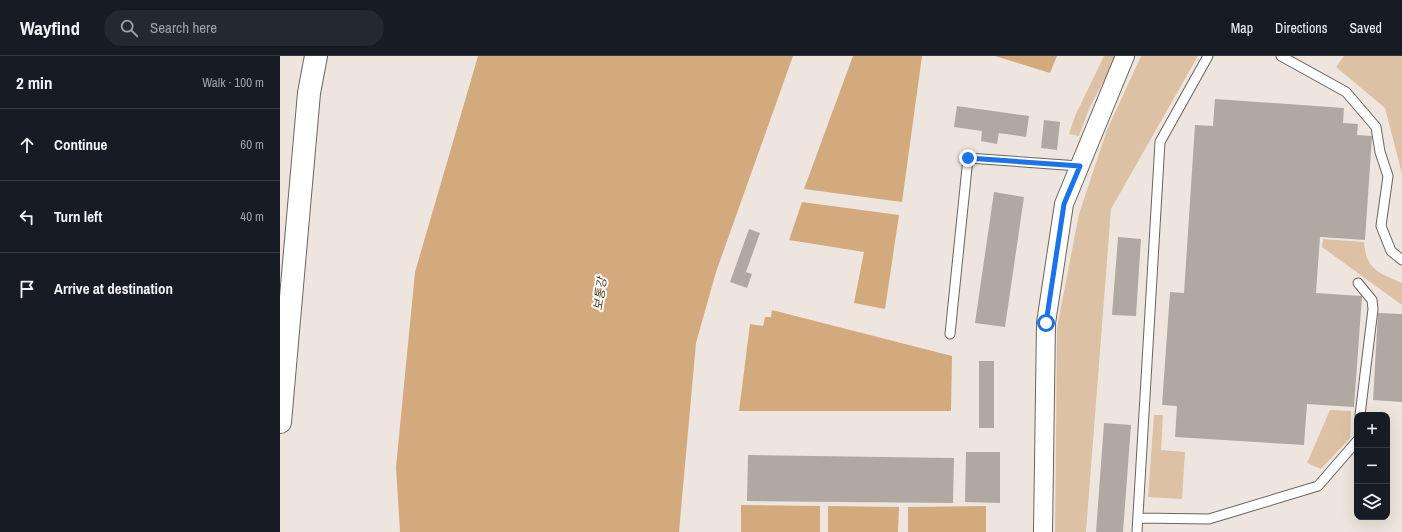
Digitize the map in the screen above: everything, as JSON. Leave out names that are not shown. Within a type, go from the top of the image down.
[{"type":"main road","points":[[280,422],[309,93],[316,56]]},
{"type":"street","points":[[1043,532],[1046,323],[1064,204],[1125,56]]},
{"type":"lane","points":[[1137,532],[1160,142],[1208,56]]},
{"type":"lane","points":[[1281,56],[1346,92],[1376,127],[1380,152],[1388,176],[1381,226],[1391,251],[1402,260]]},
{"type":"lane","points":[[950,334],[968,158],[1080,166]]},
{"type":"lane","points":[[1358,283],[1372,300],[1373,309],[1360,412]]},
{"type":"lane","points":[[1138,518],[1209,519],[1318,486],[1354,444]]},
{"type":"shaded area","points":[[1104,56],[1117,56],[1089,109],[1079,136],[1069,134],[1075,116]]},
{"type":"shaded area","points":[[1141,56],[1198,56],[1111,209],[1086,532],[1055,532],[1057,328],[1079,214],[1107,130]]},
{"type":"shaded area","points":[[1344,56],[1402,56],[1402,174],[1385,108],[1336,67]]},
{"type":"shaded area","points":[[1323,239],[1364,242],[1365,251],[1371,265],[1380,273],[1402,283],[1402,305],[1322,247]]},
{"type":"shaded area","points":[[1330,410],[1351,411],[1350,438],[1321,469],[1307,463]]},
{"type":"shaded area","points":[[1154,415],[1163,415],[1161,450],[1185,452],[1182,499],[1148,497]]},
{"type":"water","name":"보통강","points":[[478,56],[793,56],[716,272],[696,343],[679,532],[400,532],[396,467],[415,272]]},
{"type":"water","points":[[853,56],[922,56],[902,202],[804,189]]},
{"type":"water","points":[[995,56],[1057,56],[1050,73]]},
{"type":"water","points":[[802,202],[899,215],[885,309],[854,303],[864,252],[789,240]]},
{"type":"water","points":[[772,310],[952,356],[951,411],[739,411],[750,324],[763,326],[765,317],[771,317]]},
{"type":"water","points":[[741,505],[820,506],[820,532],[741,532]]},
{"type":"water","points":[[828,506],[899,507],[898,532],[828,532]]},
{"type":"water","points":[[986,506],[986,532],[908,532],[908,507]]},
{"type":"building","points":[[1215,99],[1344,108],[1343,123],[1358,124],[1357,135],[1372,136],[1365,240],[1320,237],[1316,293],[1362,296],[1354,407],[1307,404],[1304,445],[1175,437],[1177,406],[1162,405],[1170,292],[1184,293],[1195,125],[1213,126]]},
{"type":"building","points":[[957,106],[1029,116],[1026,137],[999,133],[997,144],[981,141],[982,131],[954,127]]},
{"type":"building","points":[[1044,120],[1060,122],[1057,150],[1041,148]]},
{"type":"building","points":[[994,192],[1024,197],[1005,327],[975,323]]},
{"type":"building","points":[[749,229],[760,233],[746,272],[752,274],[747,288],[730,282]]},
{"type":"building","points":[[1118,237],[1141,239],[1136,316],[1112,315]]},
{"type":"building","points":[[1378,313],[1402,314],[1402,402],[1373,400]]},
{"type":"building","points":[[979,361],[994,361],[994,428],[979,428]]},
{"type":"building","points":[[1104,423],[1131,425],[1123,532],[1096,532]]},
{"type":"building","points":[[966,452],[1000,452],[1000,503],[965,502]]},
{"type":"building","points":[[748,455],[954,458],[953,503],[747,501]]},
{"type":"route","points":[[968,158],[1080,166],[1064,204],[1046,323]]}]
